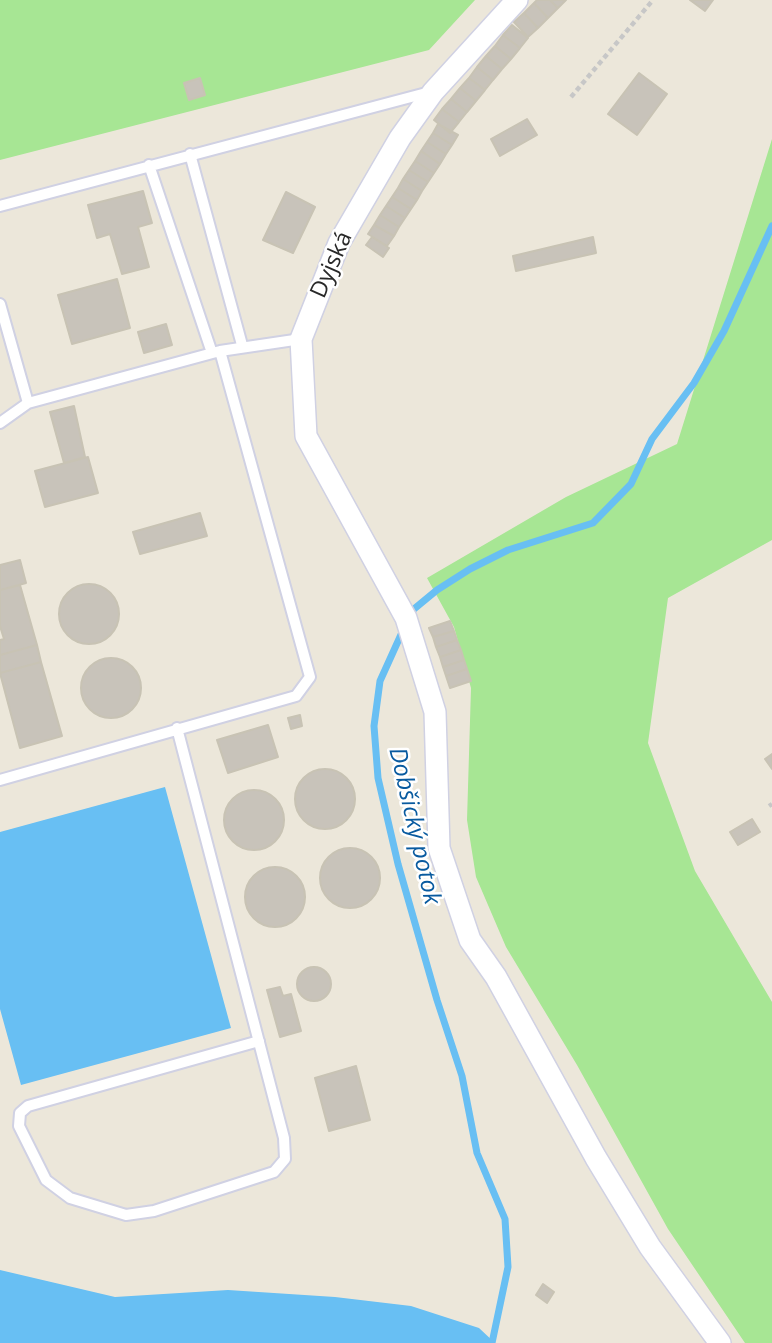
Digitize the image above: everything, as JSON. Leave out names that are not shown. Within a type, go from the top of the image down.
[{"type":"street","name":"Dyjská","points":[[517,0],[433,92],[400,138],[339,243],[302,339],[306,436],[406,618],[435,712],[439,848],[470,940],[496,977],[596,1158],[650,1247],[720,1343]]},
{"type":"lane","points":[[0,206],[433,92]]},
{"type":"lane","points":[[190,154],[242,345]]},
{"type":"lane","points":[[0,780],[296,696],[310,677],[216,352],[149,165]]},
{"type":"lane","points":[[0,304],[28,403]]},
{"type":"lane","points":[[0,423],[28,403],[242,345],[302,339]]},
{"type":"lane","points":[[177,728],[285,1138],[285,1159],[274,1172],[153,1212],[126,1215],[70,1198],[46,1180],[19,1126],[20,1113],[28,1106],[259,1041]]},
{"type":"path","points":[[572,97],[653,0]]},
{"type":"green space","points":[[0,0],[475,0],[429,50],[0,160]]},
{"type":"green space","points":[[772,139],[772,540],[668,598],[648,743],[695,871],[772,1002],[772,1343],[745,1343],[668,1229],[577,1065],[506,947],[476,877],[467,820],[471,688],[454,627],[427,578],[566,497],[677,444]]},
{"type":"water","points":[[165,787],[231,1028],[21,1085],[0,1009],[0,832]]},
{"type":"water","points":[[0,1270],[115,1297],[228,1290],[335,1297],[411,1306],[479,1328],[495,1343],[0,1343]]},
{"type":"building","points":[[537,0],[550,0],[558,8],[548,18],[534,3]]},
{"type":"building","points":[[550,0],[566,0],[558,8]]},
{"type":"building","points":[[690,0],[713,0],[705,11]]},
{"type":"building","points":[[534,3],[548,18],[538,28],[524,13]]},
{"type":"building","points":[[524,13],[538,28],[528,37],[514,22]]},
{"type":"building","points":[[512,25],[528,38],[520,48],[503,35]]},
{"type":"building","points":[[503,35],[520,48],[511,59],[495,46]]},
{"type":"building","points":[[495,46],[511,59],[502,69],[486,56]]},
{"type":"building","points":[[486,56],[502,69],[493,80],[477,67]]},
{"type":"building","points":[[477,67],[493,80],[485,90],[469,78]]},
{"type":"building","points":[[639,73],[667,94],[637,135],[608,114]]},
{"type":"building","points":[[200,78],[205,95],[189,100],[184,83]]},
{"type":"building","points":[[469,78],[485,90],[476,101],[460,88]]},
{"type":"building","points":[[460,88],[476,101],[467,112],[451,99]]},
{"type":"building","points":[[451,99],[467,112],[459,122],[442,109]]},
{"type":"building","points":[[442,109],[459,122],[450,133],[434,120]]},
{"type":"building","points":[[527,119],[537,135],[500,156],[491,139]]},
{"type":"building","points":[[438,124],[458,135],[452,145],[433,133]]},
{"type":"building","points":[[433,133],[452,145],[446,154],[427,142]]},
{"type":"building","points":[[427,142],[446,154],[440,164],[421,151]]},
{"type":"building","points":[[421,151],[440,164],[434,173],[415,161]]},
{"type":"building","points":[[415,161],[434,173],[428,182],[409,170]]},
{"type":"building","points":[[409,170],[428,182],[422,191],[403,179]]},
{"type":"building","points":[[403,179],[422,191],[417,200],[398,188]]},
{"type":"building","points":[[398,188],[417,200],[411,209],[392,197]]},
{"type":"building","points":[[143,191],[152,223],[138,227],[149,267],[122,274],[110,234],[97,238],[88,205]]},
{"type":"building","points":[[286,192],[315,207],[293,253],[263,240]]},
{"type":"building","points":[[392,197],[411,209],[405,218],[386,206]]},
{"type":"building","points":[[386,206],[405,218],[399,227],[380,215]]},
{"type":"building","points":[[380,215],[399,227],[394,236],[374,225]]},
{"type":"building","points":[[374,225],[394,236],[387,246],[368,234]]},
{"type":"building","points":[[372,237],[389,248],[383,257],[366,245]]},
{"type":"building","points":[[593,237],[596,253],[516,271],[513,256]]},
{"type":"building","points":[[117,279],[130,328],[72,344],[58,295]]},
{"type":"building","points":[[166,324],[172,345],[144,353],[138,332]]},
{"type":"building","points":[[74,406],[85,457],[64,463],[50,412]]},
{"type":"building","points":[[88,457],[98,493],[45,507],[35,471]]},
{"type":"building","points":[[200,513],[207,536],[140,554],[133,532]]},
{"type":"building","points":[[20,560],[26,583],[0,590],[0,565]]},
{"type":"building","points":[[83,584],[95,584],[114,597],[119,614],[117,626],[106,639],[95,644],[83,644],[64,631],[59,620],[59,608],[72,589]]},
{"type":"building","points":[[20,585],[37,645],[0,655],[0,640],[4,639],[0,626],[0,590]]},
{"type":"building","points":[[450,621],[454,631],[433,637],[429,628]]},
{"type":"building","points":[[454,631],[457,640],[436,647],[433,637]]},
{"type":"building","points":[[457,640],[461,650],[440,657],[436,647]]},
{"type":"building","points":[[37,645],[41,662],[0,673],[0,655]]},
{"type":"building","points":[[461,650],[464,660],[443,667],[440,657]]},
{"type":"building","points":[[105,658],[117,658],[136,671],[141,688],[139,700],[128,713],[117,718],[105,718],[86,705],[81,694],[81,682],[94,663]]},
{"type":"building","points":[[464,660],[467,669],[446,676],[443,667]]},
{"type":"building","points":[[41,662],[62,736],[20,748],[0,673]]},
{"type":"building","points":[[467,669],[471,681],[450,688],[446,676]]},
{"type":"building","points":[[300,715],[302,726],[291,729],[288,718]]},
{"type":"building","points":[[268,725],[278,757],[228,773],[217,740]]},
{"type":"building","points":[[772,754],[772,769],[765,759]]},
{"type":"building","points":[[319,769],[331,769],[350,782],[355,799],[353,811],[342,824],[331,829],[319,829],[300,816],[295,805],[295,793],[308,774]]},
{"type":"building","points":[[248,790],[260,790],[279,803],[284,820],[282,832],[271,845],[260,850],[248,850],[229,837],[224,826],[224,814],[237,795]]},
{"type":"building","points":[[752,819],[760,832],[738,845],[730,832]]},
{"type":"building","points":[[350,848],[367,853],[375,861],[380,878],[375,895],[367,903],[350,908],[333,903],[325,895],[320,878],[325,861],[333,853]]},
{"type":"building","points":[[269,867],[281,867],[300,880],[305,897],[303,909],[292,922],[281,927],[269,927],[250,914],[245,903],[245,891],[258,872]]},
{"type":"building","points":[[314,967],[326,972],[331,984],[326,996],[314,1001],[302,996],[297,984],[302,972]]},
{"type":"building","points":[[280,987],[283,996],[291,994],[301,1031],[280,1037],[267,990]]},
{"type":"building","points":[[356,1066],[370,1120],[329,1131],[315,1078]]},
{"type":"building","points":[[543,1284],[554,1292],[547,1303],[536,1295]]},
{"type":"waterway","name":"Dobšický potok","points":[[409,617],[414,609],[437,590],[470,569],[508,550],[593,523],[631,484],[652,439],[694,383],[724,331],[772,226]]},
{"type":"waterway","name":"Dobšický potok","points":[[404,628],[380,681],[374,726],[378,778],[398,864],[462,1076],[477,1153],[505,1219],[508,1267],[492,1343]]}]
